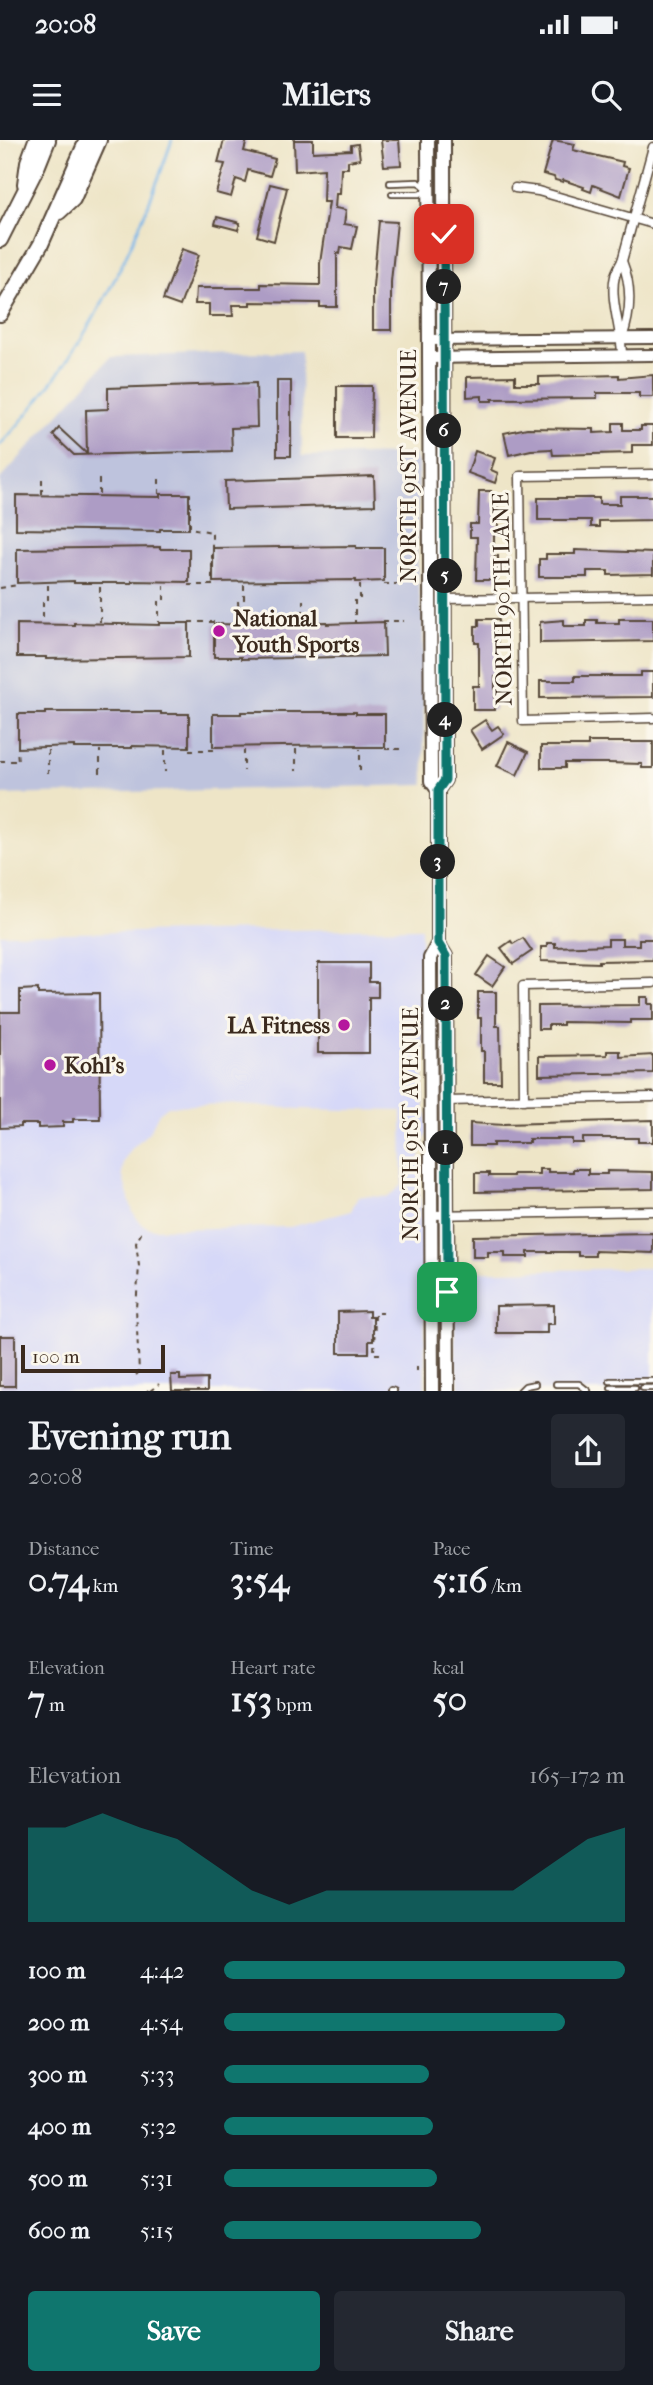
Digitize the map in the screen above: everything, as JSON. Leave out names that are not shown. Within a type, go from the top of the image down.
[{"type":"highway","points":[[23,195],[28,162],[36,140]]},
{"type":"highway","points":[[0,240],[48,140]]},
{"type":"highway","points":[[0,314],[41,244],[87,140]]},
{"type":"highway","points":[[53,218],[73,199],[99,140]]},
{"type":"main road","name":"NORTH 91ST AVENUE","points":[[428,140],[430,781],[438,790]]},
{"type":"main road","name":"NORTH 91ST AVENUE","points":[[432,1391],[430,958],[438,943],[438,790],[445,780],[444,140]]},
{"type":"main road","points":[[428,188],[443,187]]},
{"type":"main road","name":"NORTH 91ST AVENUE","points":[[438,943],[446,956],[448,1391]]},
{"type":"main road","points":[[431,1027],[438,1051],[439,1088],[446,1101]]},
{"type":"main road","points":[[432,1284],[438,1315],[439,1361],[442,1370],[448,1373]]},
{"type":"street","points":[[622,355],[614,277],[622,261],[653,147]]},
{"type":"street","points":[[515,188],[538,191],[653,224]]},
{"type":"street","points":[[622,261],[628,276],[629,291],[629,319],[622,338]]},
{"type":"street","points":[[614,291],[629,291]]},
{"type":"street","points":[[429,340],[653,338]]},
{"type":"street","points":[[429,358],[653,355]]},
{"type":"street","name":"NORTH 90TH LANE","points":[[653,474],[520,476],[523,720],[653,718]]},
{"type":"street","points":[[430,600],[653,596]]},
{"type":"street","points":[[524,1100],[523,985],[653,983]]},
{"type":"street","points":[[446,1101],[653,1097]]},
{"type":"street","points":[[431,1215],[653,1211]]},
{"type":"lane","points":[[390,183],[418,182],[428,188],[420,194],[392,194]]},
{"type":"lane","points":[[610,1381],[653,1381]]},
{"type":"lane","points":[[520,1391],[525,1386],[535,1384]]},
{"type":"lane","points":[[556,1384],[579,1384],[588,1391]]},
{"type":"lane","points":[[611,1388],[635,1388]]},
{"type":"lane","points":[[643,1388],[653,1388]]},
{"type":"path","points":[[42,479],[42,494]]},
{"type":"path","points":[[99,479],[99,494]]},
{"type":"path","points":[[159,479],[159,494]]},
{"type":"path","points":[[188,494],[190,528],[212,532],[214,585],[188,585]]},
{"type":"path","points":[[360,584],[360,600]]},
{"type":"path","points":[[384,584],[404,584]]},
{"type":"path","points":[[0,588],[18,585]]},
{"type":"path","points":[[48,585],[48,602]]},
{"type":"path","points":[[100,585],[100,622]]},
{"type":"path","points":[[164,585],[164,601]]},
{"type":"path","points":[[244,585],[244,601]]},
{"type":"path","points":[[303,600],[303,622]]},
{"type":"path","points":[[355,600],[355,622]]},
{"type":"path","points":[[159,601],[159,622]]},
{"type":"path","points":[[238,601],[239,622]]},
{"type":"path","points":[[43,602],[43,622]]},
{"type":"path","points":[[383,621],[404,621]]},
{"type":"path","points":[[189,622],[216,622]]},
{"type":"path","points":[[360,749],[360,770]]},
{"type":"path","points":[[385,749],[405,749]]},
{"type":"path","points":[[0,761],[18,761],[17,750]]},
{"type":"path","points":[[48,750],[48,773]]},
{"type":"path","points":[[100,750],[100,772]]},
{"type":"path","points":[[165,750],[165,772]]},
{"type":"path","points":[[189,750],[216,750]]},
{"type":"path","points":[[244,750],[244,771]]},
{"type":"path","points":[[296,750],[296,771]]},
{"type":"path","points":[[136,1375],[139,1372],[136,1308],[139,1266],[136,1243],[143,1230]]},
{"type":"path","points":[[383,1313],[375,1313],[374,1354],[384,1354]]},
{"type":"path","points":[[417,1362],[417,1371]]},
{"type":"path","points":[[148,1391],[159,1384]]},
{"type":"shaded area","points":[[301,351],[302,456],[414,454],[419,465],[417,541],[418,585],[423,618],[424,785],[0,795],[0,479],[111,357]]},
{"type":"shaded area","points":[[421,928],[424,1110],[427,1117],[427,1132],[420,1154],[419,1184],[424,1239],[425,1391],[0,1391],[0,934]],"holes":[[[226,1104],[402,1111],[403,1184],[389,1197],[358,1196],[351,1211],[290,1227],[154,1229],[142,1225],[133,1213],[122,1174],[123,1162],[129,1151],[150,1131],[159,1113],[168,1106]]]},
{"type":"shaded area","points":[[653,1268],[653,1391],[460,1391],[455,1360],[454,1272]]},
{"type":"building","points":[[224,140],[247,140],[244,151],[275,159],[270,176],[248,170],[245,182],[236,179],[231,197],[216,193],[225,164],[218,163]]},
{"type":"building","points":[[294,140],[313,140],[313,152],[351,150],[351,145],[358,144],[360,159],[348,161],[348,168],[341,168],[340,194],[336,194],[335,208],[346,210],[344,224],[357,226],[352,249],[341,247],[340,254],[337,253],[337,307],[320,307],[320,303],[250,302],[250,305],[232,305],[233,316],[209,316],[209,304],[195,304],[196,288],[261,288],[261,284],[320,285],[320,263],[329,202],[323,202],[324,169],[295,171]]},
{"type":"building","points":[[381,140],[399,140],[401,165],[384,166]]},
{"type":"building","points":[[553,140],[575,144],[573,150],[623,162],[622,166],[629,168],[621,196],[593,185],[591,192],[583,189],[584,187],[543,174]]},
{"type":"building","points":[[270,184],[287,188],[274,241],[257,236]]},
{"type":"building","points":[[217,217],[240,223],[238,230],[215,224]]},
{"type":"building","points":[[379,221],[397,222],[391,282],[391,330],[373,330],[373,286]]},
{"type":"building","points":[[182,249],[199,255],[180,306],[163,300]]},
{"type":"building","points":[[619,375],[619,378],[653,375],[653,397],[639,397],[639,393],[597,393],[597,398],[482,401],[482,396],[467,397],[467,377],[515,376],[515,384],[539,384],[539,377]]},
{"type":"building","points":[[277,381],[291,381],[291,456],[277,456]]},
{"type":"building","points":[[256,383],[257,427],[231,428],[232,451],[74,455],[53,435],[59,428],[87,454],[86,410],[108,409],[108,388]]},
{"type":"building","points":[[337,386],[372,386],[371,438],[337,438]]},
{"type":"building","points":[[613,423],[623,423],[623,430],[641,430],[641,426],[653,426],[653,445],[632,445],[632,453],[553,455],[552,449],[509,455],[504,433],[527,428],[594,429],[594,433],[613,432]]},
{"type":"building","points":[[475,451],[495,458],[491,470],[498,473],[495,483],[468,473]]},
{"type":"building","points":[[374,476],[375,505],[226,509],[225,481]]},
{"type":"building","points":[[479,491],[491,491],[491,502],[498,502],[498,534],[494,534],[494,556],[498,556],[498,580],[476,580],[477,537],[470,537],[470,524],[478,524]]},
{"type":"building","points":[[160,494],[189,494],[189,529],[16,529],[16,495],[160,497]]},
{"type":"building","points":[[620,496],[653,496],[653,520],[599,521],[599,527],[591,527],[591,520],[538,520],[538,498],[599,498],[599,504],[620,504]]},
{"type":"building","points":[[213,548],[384,548],[384,581],[213,582]]},
{"type":"building","points":[[17,549],[189,549],[189,582],[17,583]]},
{"type":"building","points":[[575,550],[653,553],[653,574],[608,575],[608,571],[587,571],[587,577],[539,577],[539,559],[546,559],[546,554],[575,554]]},
{"type":"building","points":[[479,619],[499,619],[496,666],[499,666],[500,677],[495,677],[495,710],[473,710],[473,686],[479,686],[479,643],[475,643],[475,626],[479,626]]},
{"type":"building","points":[[619,619],[653,619],[653,641],[540,643],[540,622],[564,620],[564,626],[586,626],[586,620],[619,623]]},
{"type":"building","points":[[384,622],[385,656],[241,659],[214,657],[214,624]]},
{"type":"building","points":[[189,623],[189,657],[17,657],[17,624]]},
{"type":"building","points":[[641,672],[653,672],[653,697],[540,698],[540,681],[575,681],[575,676],[641,676]]},
{"type":"building","points":[[18,714],[189,714],[189,747],[18,748]]},
{"type":"building","points":[[213,714],[385,714],[385,747],[213,747]]},
{"type":"building","points":[[485,720],[492,730],[498,726],[504,734],[482,749],[470,730]]},
{"type":"building","points":[[508,742],[528,752],[517,775],[497,766]]},
{"type":"building","points":[[588,742],[653,742],[653,768],[642,768],[642,764],[565,763],[565,768],[541,768],[541,746],[588,746]]},
{"type":"building","points":[[523,938],[532,951],[513,964],[501,948],[511,941],[513,944]]},
{"type":"building","points":[[608,939],[622,939],[622,945],[639,945],[639,939],[653,939],[653,960],[599,963],[541,961],[541,947],[547,947],[547,943],[555,943],[555,947],[608,945]]},
{"type":"building","points":[[489,956],[505,967],[492,986],[476,975]]},
{"type":"building","name":"LA Fitness","points":[[318,963],[369,963],[369,982],[378,982],[378,997],[369,997],[369,1053],[318,1053]]},
{"type":"building","name":"Kohl's","points":[[38,989],[38,994],[99,993],[100,1119],[73,1119],[73,1122],[63,1122],[63,1127],[38,1128],[38,1124],[20,1124],[20,1127],[0,1128],[0,1012],[20,1012],[20,990]]},
{"type":"building","points":[[478,992],[496,992],[496,1026],[500,1026],[501,1082],[484,1082]]},
{"type":"building","points":[[640,997],[648,997],[648,1004],[653,1004],[653,1020],[630,1020],[630,1023],[563,1022],[563,1025],[548,1025],[548,1029],[538,1029],[538,1006],[640,1005]]},
{"type":"building","points":[[607,1051],[620,1051],[620,1057],[653,1055],[653,1073],[539,1075],[539,1056],[607,1055]]},
{"type":"building","points":[[653,1120],[653,1142],[638,1142],[638,1138],[583,1138],[583,1143],[572,1143],[572,1139],[529,1139],[529,1143],[470,1146],[470,1123],[504,1125]]},
{"type":"building","points":[[539,1169],[548,1169],[548,1172],[573,1172],[573,1169],[588,1169],[588,1174],[607,1174],[607,1171],[653,1172],[653,1189],[475,1192],[475,1173],[513,1176],[539,1174]]},
{"type":"building","points":[[653,1233],[653,1253],[595,1251],[595,1256],[578,1256],[578,1252],[528,1252],[528,1257],[505,1257],[505,1252],[488,1252],[488,1257],[473,1257],[473,1236]]},
{"type":"building","points":[[554,1305],[554,1324],[547,1324],[547,1333],[496,1333],[496,1306]]},
{"type":"building","points":[[369,1311],[369,1317],[373,1317],[373,1341],[369,1341],[369,1353],[338,1353],[338,1312]]},
{"type":"building","points":[[0,1336],[15,1336],[15,1386],[0,1386]]},
{"type":"building","points":[[171,1375],[180,1375],[180,1380],[207,1379],[207,1391],[172,1391]]},
{"type":"waterway","points":[[0,445],[56,377],[102,302],[141,223],[172,140]]},
{"type":"place","name":"National Youth Sports","points":[[219,631]]},
{"type":"place","name":"LA Fitness","points":[[344,1025]]},
{"type":"place","name":"Kohl's","points":[[50,1065]]},
{"type":"route","points":[[444,234],[445,780],[438,790],[438,943],[446,956],[447,1292]]}]
